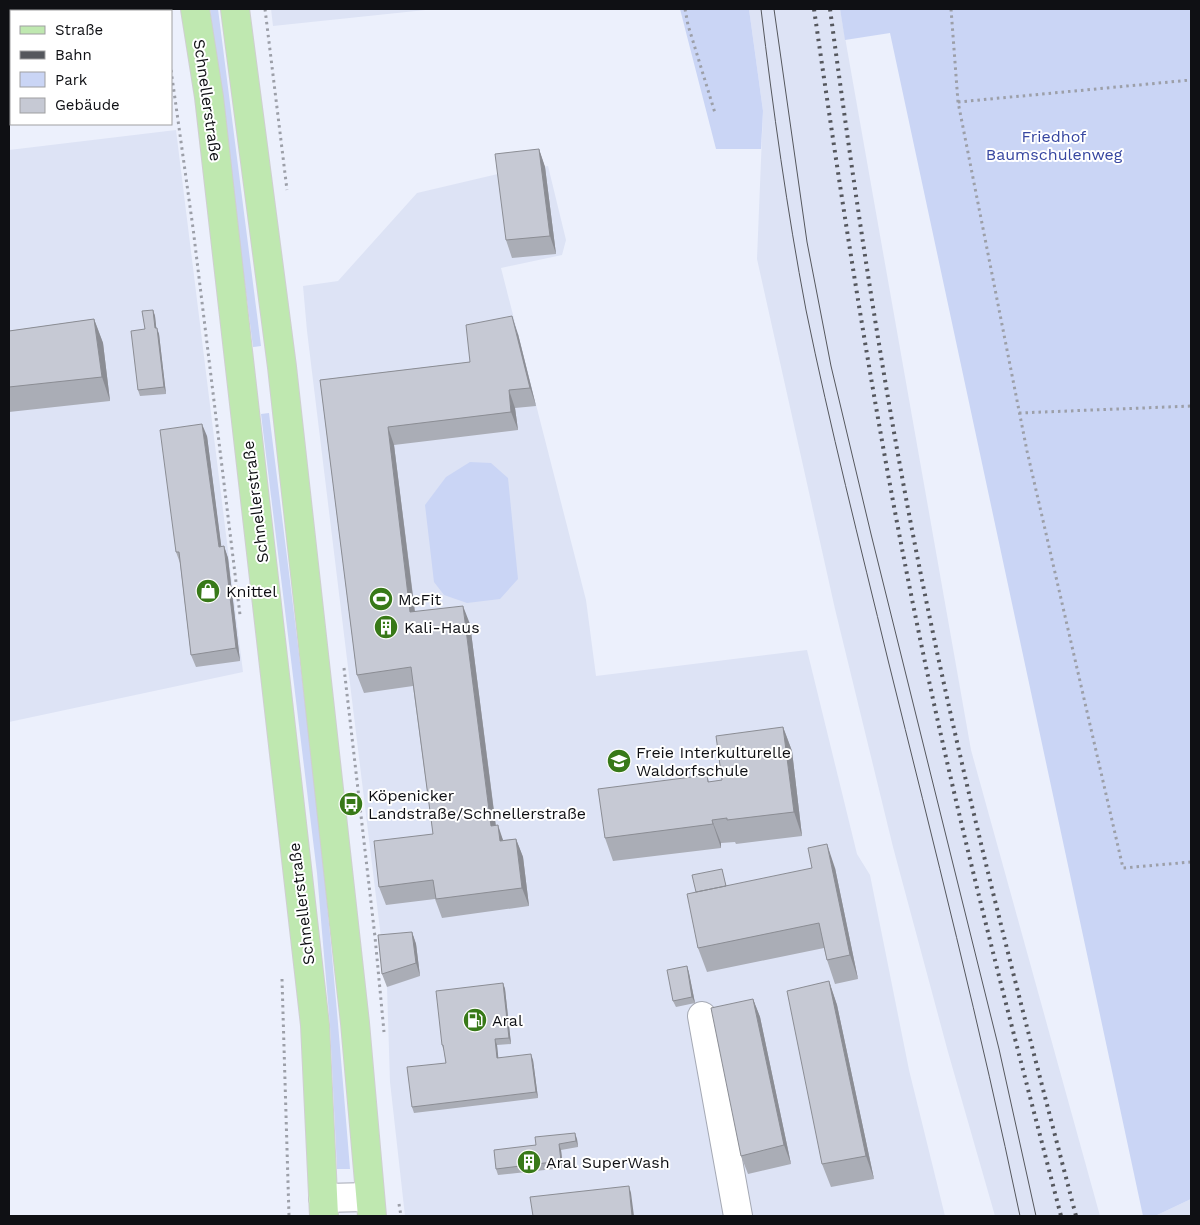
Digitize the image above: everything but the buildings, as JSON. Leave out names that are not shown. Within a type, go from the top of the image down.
[{"type":"main road","name":"Schnellerstraße","points":[[195,9],[209,97],[315,1025],[323,1207]]},
{"type":"main road","points":[[236,9],[282,367],[355,1023],[371,1207]]},
{"type":"lane","points":[[702,1016],[738,1216]]},
{"type":"lane","points":[[323,1207],[371,1207]]},
{"type":"path","points":[[685,9],[688,25],[715,113]]},
{"type":"path","points":[[951,9],[958,102],[1019,413],[1123,868],[1191,862]]},
{"type":"path","points":[[172,78],[241,620]]},
{"type":"path","points":[[958,102],[1191,80]]},
{"type":"path","points":[[1019,413],[1191,406]]},
{"type":"path","points":[[282,973],[289,1216]]},
{"type":"shaded area","points":[[271,9],[435,9],[273,26]]},
{"type":"shaded area","points":[[749,9],[840,9],[971,750],[1100,1216],[995,1216],[948,1052],[893,847],[835,609],[757,259],[763,111]]},
{"type":"shaded area","points":[[176,130],[243,672],[9,722],[9,150]]},
{"type":"shaded area","points":[[548,166],[566,240],[562,255],[501,268],[586,600],[596,676],[807,650],[857,854],[870,875],[909,1070],[945,1216],[405,1216],[390,1082],[387,987],[303,286],[338,281],[417,193],[502,173]]},
{"type":"shaded area","points":[[1191,1199],[1191,1216],[1155,1216]]},
{"type":"green space","points":[[210,9],[218,9],[261,346],[253,347]]},
{"type":"green space","points":[[680,9],[749,9],[763,111],[761,149],[716,149]]},
{"type":"green space","name":"Friedhof Baumschulenweg","points":[[840,9],[1191,9],[1191,1199],[1155,1216],[1143,1216],[890,33],[845,40]]},
{"type":"green space","points":[[269,413],[305,700],[324,872],[350,1169],[337,1169],[330,1026],[317,873],[261,414]]},
{"type":"green space","points":[[470,462],[491,463],[508,478],[518,579],[500,599],[467,603],[444,595],[434,582],[425,505],[446,477]]},
{"type":"tram line","points":[[761,9],[787,197],[815,354],[856,529],[940,868],[1020,1216]]},
{"type":"tram line","points":[[774,9],[807,242],[831,366],[999,1049],[1036,1216]]},
{"type":"railway","points":[[814,9],[860,312],[915,614],[966,841],[1061,1216]]},
{"type":"railway","points":[[830,9],[886,388],[929,614],[980,841],[1076,1216]]},
{"type":"place","name":"Knittel","points":[[208,591]]},
{"type":"place","name":"McFit","points":[[381,599]]},
{"type":"place","name":"Kali-Haus","points":[[386,627]]},
{"type":"place","name":"Freie Interkulturelle Waldorfschule","points":[[619,761]]},
{"type":"place","name":"Köpenicker Landstraße/Schnellerstraße","points":[[351,804]]},
{"type":"place","name":"Aral","points":[[475,1020]]},
{"type":"place","name":"Aral SuperWash","points":[[529,1162]]}]
